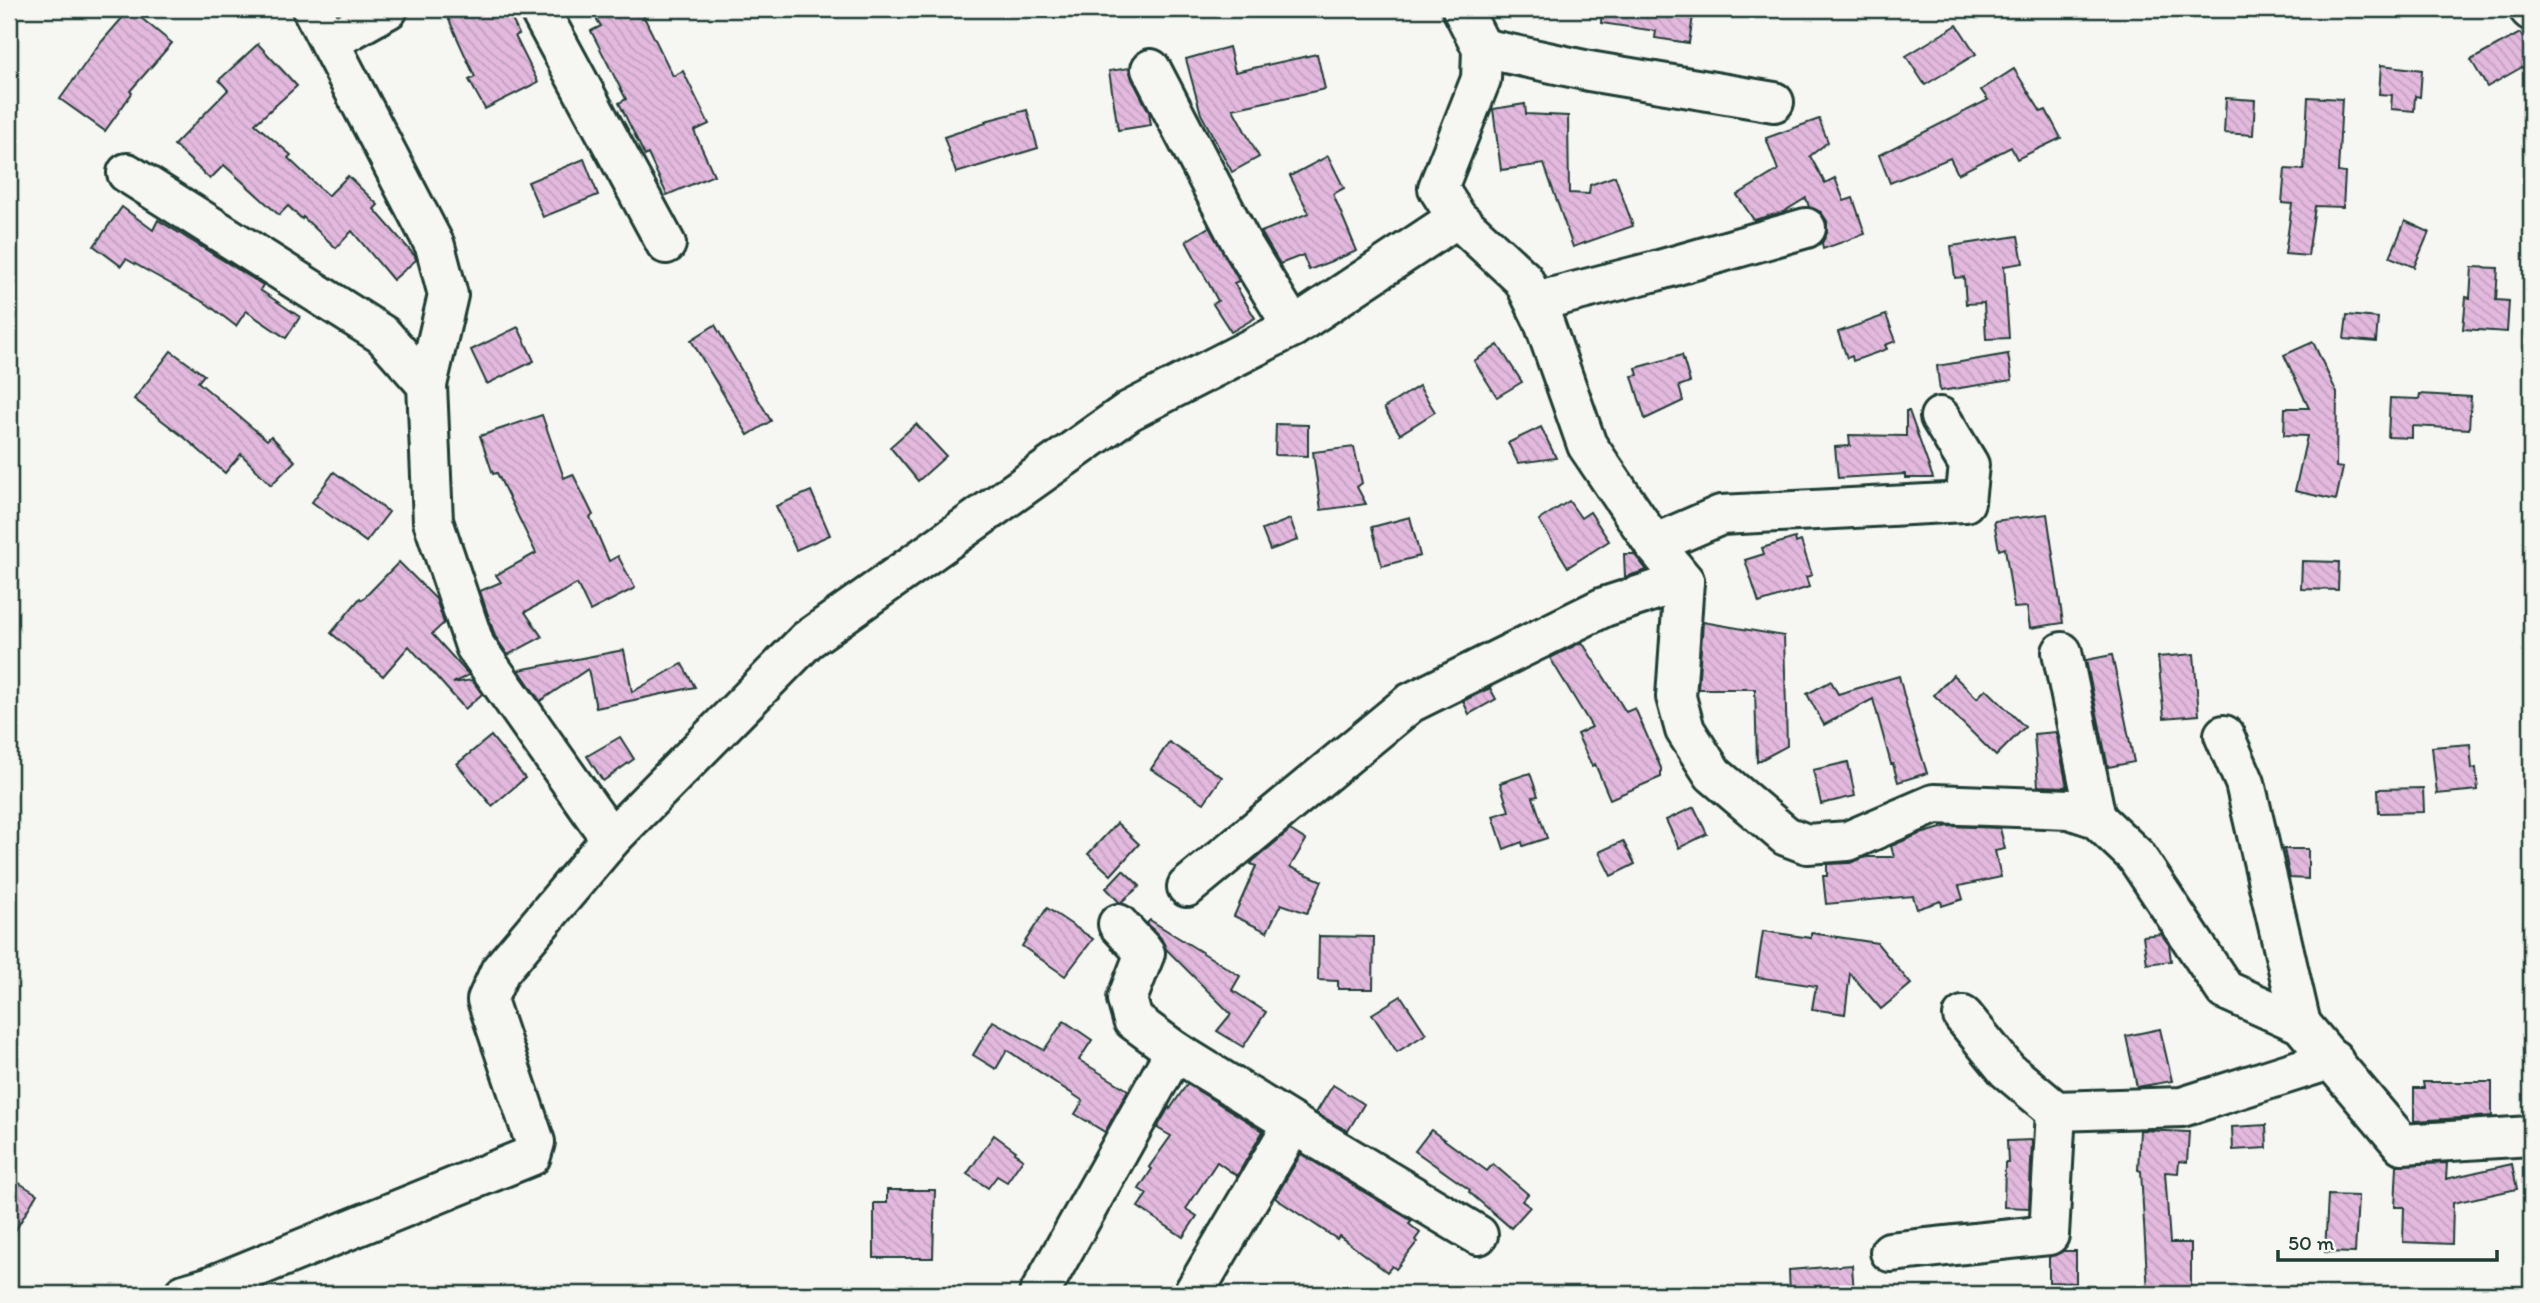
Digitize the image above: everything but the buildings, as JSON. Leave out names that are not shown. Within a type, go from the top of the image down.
[{"type":"street","points":[[388,9],[321,25],[435,246],[448,295],[427,385],[433,521],[474,646],[611,839]]},
{"type":"street","points":[[538,9],[666,244]]},
{"type":"street","points":[[1462,9],[1482,48],[1481,79],[1438,188],[1457,218],[1523,279],[1535,302],[1587,445],[1654,544],[1684,581],[1676,697],[1685,730],[1713,774],[1786,836],[1807,844],[1848,841],[1934,804],[2069,809],[2096,818],[2136,856],[2225,990],[2301,1024],[2402,1144],[2531,1136]]},
{"type":"street","points":[[1482,48],[1588,71],[1774,102]]},
{"type":"street","points":[[1151,69],[1241,242],[1293,327]]},
{"type":"street","points":[[127,173],[383,335],[427,385]]},
{"type":"street","points":[[184,1294],[208,1287],[531,1156],[535,1142],[487,1000],[500,971],[611,839],[807,640],[1129,411],[1293,327],[1457,218]]},
{"type":"street","points":[[1535,302],[1806,228]]},
{"type":"street","points":[[1654,544],[1721,515],[1965,502],[1969,465],[1940,417]]},
{"type":"street","points":[[1187,887],[1410,703],[1604,607],[1684,581]]},
{"type":"street","points":[[2062,652],[2096,818]]},
{"type":"street","points":[[2224,735],[2245,783],[2301,1024]]},
{"type":"street","points":[[1118,924],[1145,953],[1127,999],[1133,1020],[1175,1051],[1478,1235]]},
{"type":"street","points":[[1963,1016],[2007,1070],[2056,1111],[2182,1107],[2333,1059]]},
{"type":"street","points":[[1039,1294],[1175,1051]]},
{"type":"street","points":[[1890,1252],[2049,1235],[2056,1111]]},
{"type":"street","points":[[1208,1289],[1293,1124]]}]
